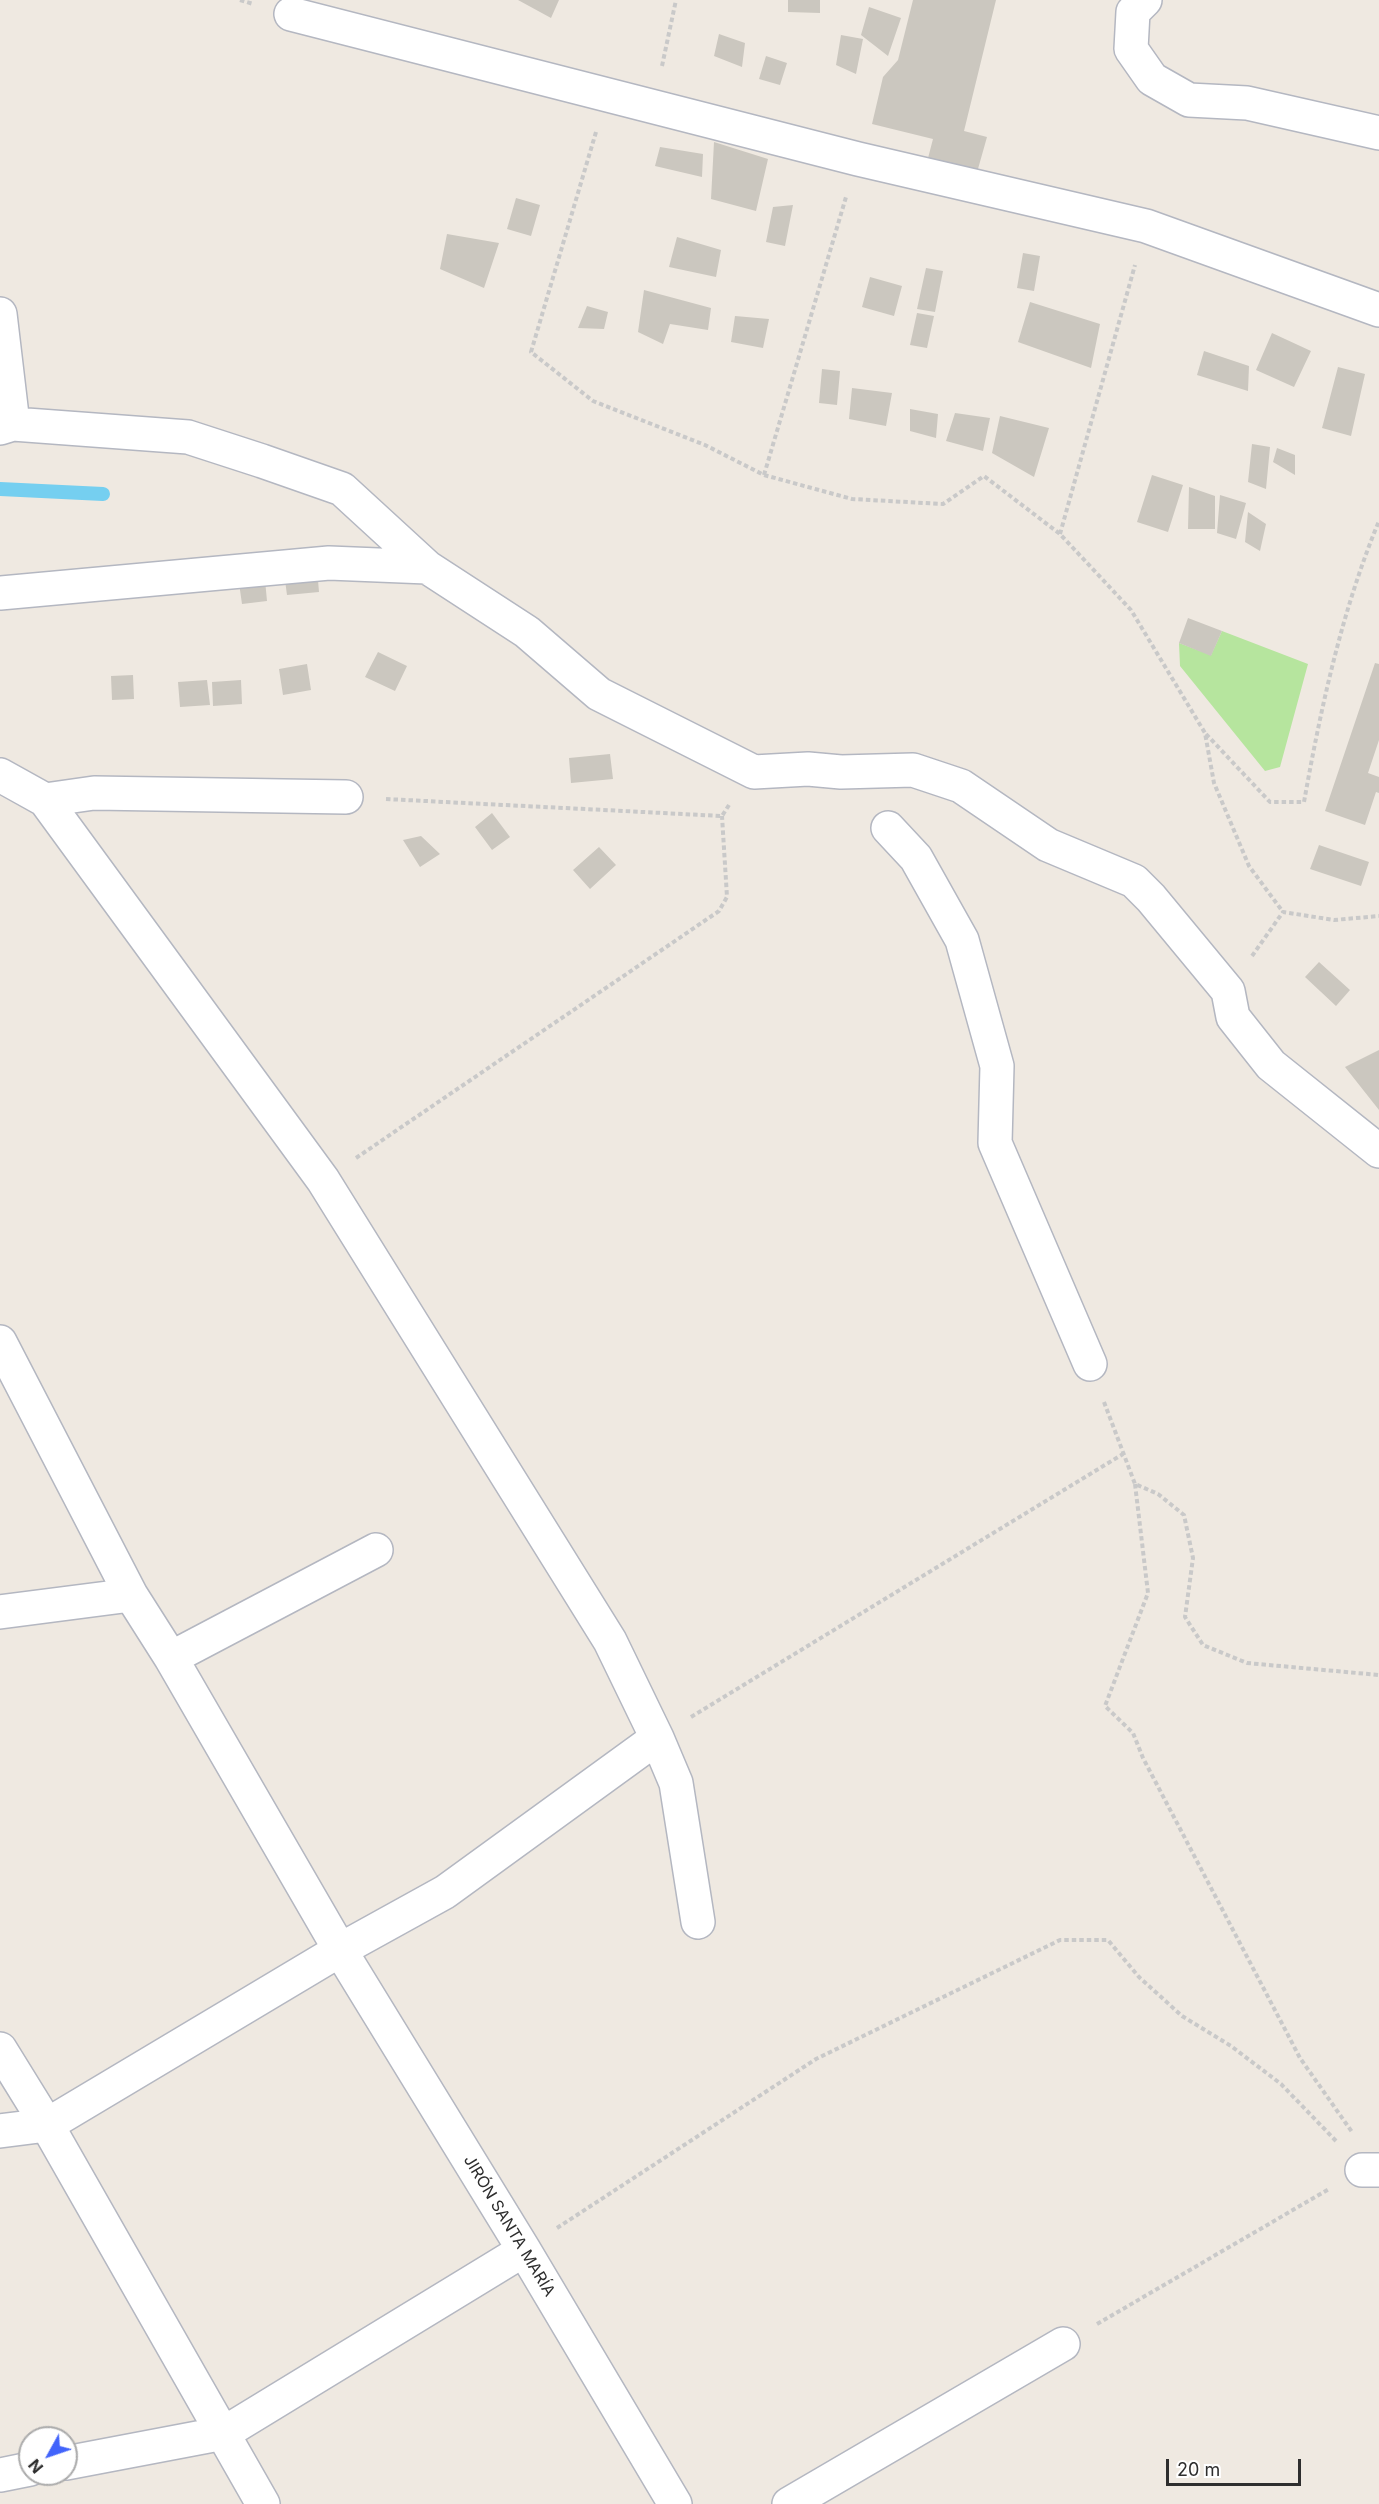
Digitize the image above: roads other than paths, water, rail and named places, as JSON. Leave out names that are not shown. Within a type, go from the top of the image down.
[{"type":"street","points":[[1145,0],[1133,12],[1131,49],[1152,79],[1189,100],[1247,104],[1379,133]]},
{"type":"street","points":[[291,15],[606,96],[654,105],[858,159],[1146,226],[1379,310]]},
{"type":"street","points":[[0,314],[7,426],[188,437],[342,489],[427,567],[527,632],[599,694],[754,772],[913,770],[961,786],[1048,845],[1134,881],[1151,898],[1228,991],[1233,1017],[1271,1065],[1379,1151]]},
{"type":"street","points":[[0,593],[188,574],[329,563],[427,567]]},
{"type":"street","points":[[0,774],[45,800],[323,1180],[610,1641],[676,1783],[698,1922]]},
{"type":"street","points":[[45,800],[94,793],[346,797]]},
{"type":"street","points":[[888,828],[916,858],[962,940],[997,1066],[995,1143],[1090,1364]]},
{"type":"street","name":"JIRÓN SANTA MARÍA","points":[[0,1342],[131,1595],[171,1658],[340,1950],[524,2250],[675,2504]]},
{"type":"street","points":[[171,1658],[376,1550]]},
{"type":"street","points":[[0,1612],[131,1595]]},
{"type":"street","points":[[0,2131],[47,2125],[340,1950],[445,1892],[657,1738]]},
{"type":"street","points":[[0,2049],[47,2125],[263,2504]]},
{"type":"street","points":[[78,2461],[224,2433],[524,2250]]},
{"type":"street","points":[[789,2504],[1063,2344]]},
{"type":"street","points":[[0,2475],[18,2471]]},
{"type":"waterway","points":[[0,489],[103,494]]}]
